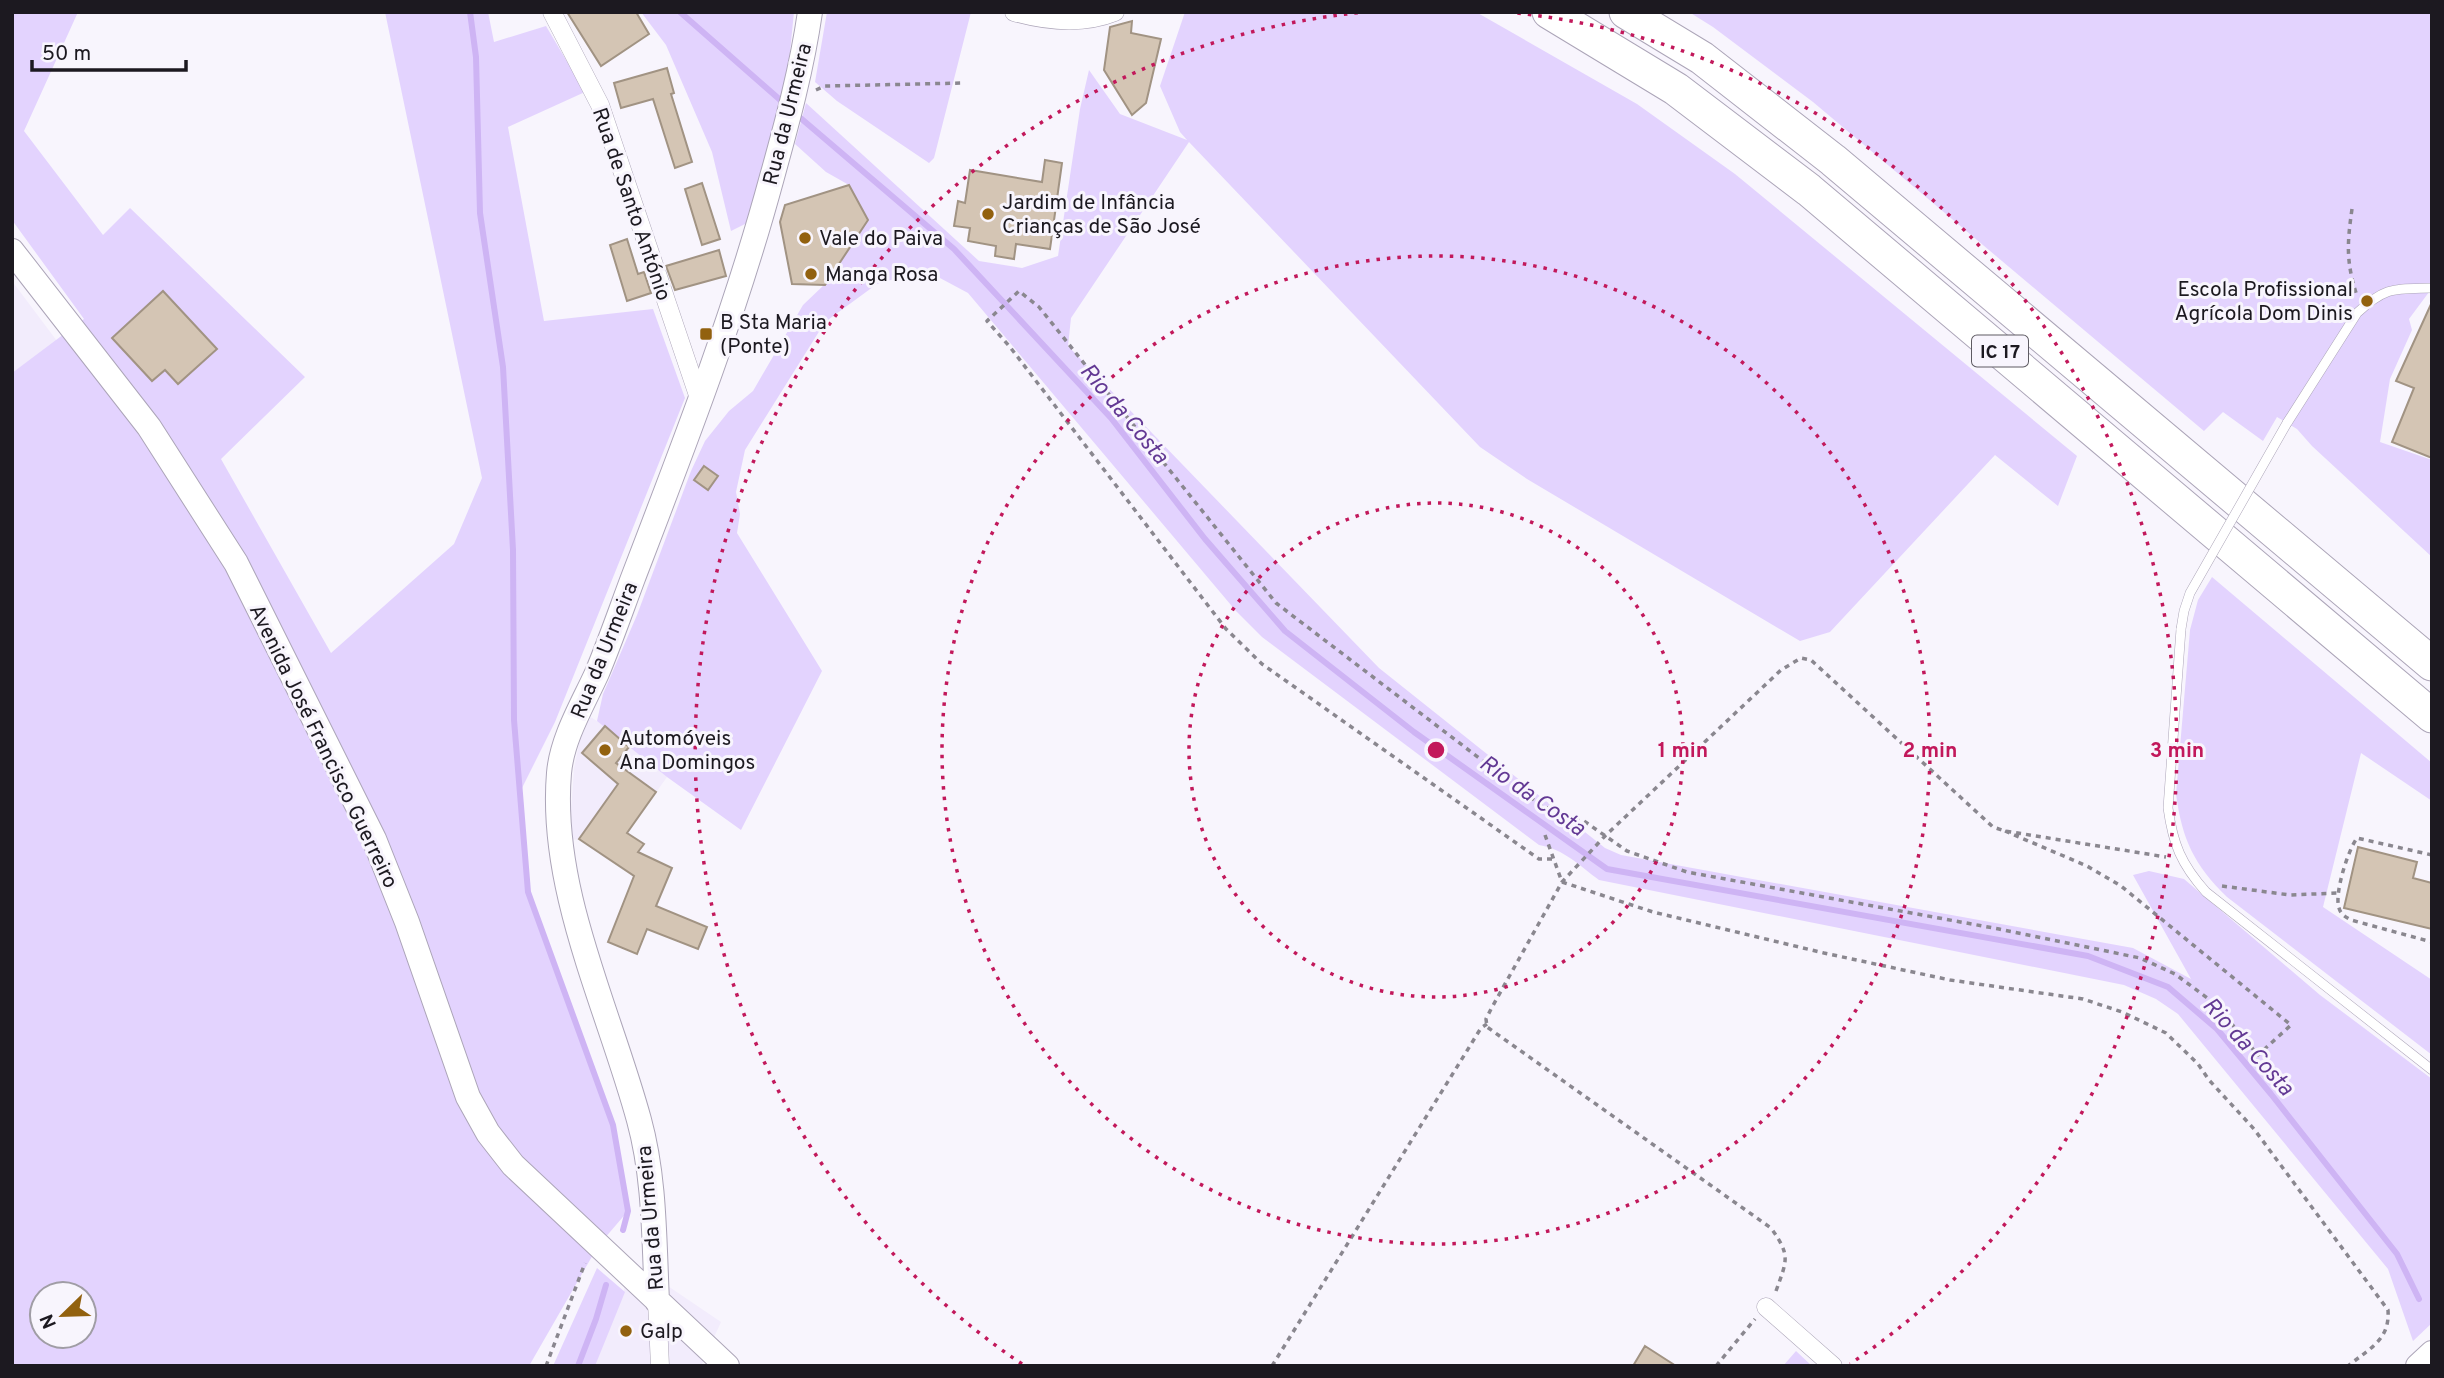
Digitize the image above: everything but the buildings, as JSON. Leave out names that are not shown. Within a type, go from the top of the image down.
[{"type":"highway","name":"IC 17","points":[[1549,12],[1676,89],[1809,190],[2432,716]]},
{"type":"highway","name":"IC 17","points":[[1626,12],[1702,58],[1833,160],[2432,664]]},
{"type":"street","name":"Rua de Santo António","points":[[552,12],[600,105],[700,401]]},
{"type":"street","name":"Rua da Urmeira","points":[[657,1301],[649,1174],[640,1123],[567,879],[558,825],[559,770],[567,740],[599,669],[727,327],[784,134],[810,12]]},
{"type":"street","points":[[1014,12],[1034,18],[1076,21],[1104,17],[1115,12]]},
{"type":"street","name":"Avenida José Francisco Guerreiro","points":[[12,251],[149,427],[236,564],[374,839],[407,922],[468,1097],[488,1133],[513,1165],[727,1366]]},
{"type":"street","points":[[657,1301],[660,1366]]},
{"type":"street","points":[[1766,1307],[1833,1366]]},
{"type":"street","points":[[2418,1366],[2432,1353]]},
{"type":"lane","points":[[2432,288],[2382,292],[2361,310],[2287,423],[2190,593],[2181,629],[2168,807],[2172,836],[2180,856],[2186,868],[2206,892],[2432,1070]]},
{"type":"path","points":[[825,86],[964,83]]},
{"type":"path","points":[[2352,209],[2347,248],[2350,274],[2361,310]]},
{"type":"path","points":[[1272,1366],[1481,1028],[1486,1024],[1491,1009],[1562,882],[1603,837],[1781,670],[1801,658],[1811,660],[1993,827],[2087,866],[2121,886],[2291,1025],[2258,1055],[2214,1003],[2175,974],[2140,958],[1999,929],[1687,872],[1627,851],[1603,837],[1584,821],[1542,806],[1276,603],[1039,307],[1019,291],[987,321],[1010,347],[1226,629],[1253,655],[1539,859],[1552,859]]},
{"type":"path","points":[[2005,831],[2168,858],[2180,856]]},
{"type":"path","points":[[1545,835],[1562,882],[1653,912],[1950,980],[2083,999],[2122,1012],[2166,1033],[2199,1064],[2209,1080],[2253,1129],[2388,1310],[2389,1324],[2385,1335],[2348,1366]]},
{"type":"path","points":[[2432,855],[2357,838],[2337,893],[2338,907],[2342,915],[2351,920],[2432,942]]},
{"type":"path","points":[[2206,892],[2225,884],[2290,895],[2337,893]]},
{"type":"path","points":[[1486,1024],[1500,1037],[1771,1228],[1784,1246],[1786,1263],[1773,1299],[1716,1366]]},
{"type":"path","points":[[546,1366],[593,1241]]},
{"type":"shaded area","points":[[12,12],[78,12],[24,131],[103,235],[130,208],[305,377],[221,459],[331,653],[454,544],[482,478],[385,12],[488,12],[494,42],[546,26],[585,92],[508,127],[544,321],[653,309],[685,398],[555,722],[520,792],[528,892],[613,1125],[628,1211],[598,1246],[529,1366],[12,1366],[12,373],[84,319],[12,220]]},
{"type":"shaded area","points":[[641,12],[794,12],[788,72],[747,223],[731,231],[712,152],[666,45]]},
{"type":"shaded area","points":[[827,12],[971,12],[934,158],[929,163],[837,101],[815,82]]},
{"type":"shaded area","points":[[1185,12],[1476,12],[1637,104],[1735,174],[2077,456],[2058,506],[1995,455],[1830,632],[1800,641],[1527,479],[1480,447],[1189,142],[1071,318],[1068,346],[1379,668],[1605,848],[1621,855],[2133,948],[2191,979],[2133,875],[2149,871],[2184,879],[2320,995],[2432,1079],[2432,1323],[2413,1341],[2388,1269],[2178,1014],[2156,999],[2124,985],[1599,880],[1564,854],[1539,845],[1262,637],[1236,611],[968,293],[925,270],[877,284],[825,322],[745,450],[736,492],[740,514],[737,533],[822,671],[741,830],[667,777],[597,721],[603,694],[705,441],[729,411],[753,391],[803,305],[825,284],[868,220],[849,185],[826,172],[795,144],[806,103],[979,261],[1022,268],[1058,256],[1080,109],[1089,70],[1120,114],[1187,140],[1180,132],[1160,86]]},
{"type":"shaded area","points":[[1689,12],[2432,12],[2432,288],[2409,319],[2412,330],[2390,379],[2380,442],[2432,460],[2432,557],[2297,429],[2277,417],[2263,441],[2223,412],[2204,431],[1813,102]]},
{"type":"shaded area","points":[[12,281],[57,341],[12,373]]},
{"type":"shaded area","points":[[2212,577],[2432,763],[2432,801],[2361,753],[2323,907],[2432,980],[2432,1055],[2227,897],[2206,874],[2191,850],[2182,825],[2176,794],[2190,630],[2198,600]]},
{"type":"shaded area","points":[[589,716],[667,777],[628,832],[644,844],[634,858],[618,847],[608,860],[579,839],[572,840],[574,768],[580,739]]},
{"type":"shaded area","points":[[634,1263],[721,1322],[701,1366],[595,1366]]},
{"type":"shaded area","points":[[597,1268],[625,1292],[595,1366],[553,1366]]},
{"type":"shaded area","points":[[1796,1351],[1812,1366],[1783,1366]]},
{"type":"waterway","points":[[470,12],[476,57],[480,213],[503,367],[513,550],[514,720],[528,892],[613,1125],[628,1211],[623,1230]]},
{"type":"waterway","name":"Rio da Costa","points":[[680,12],[786,105]]},
{"type":"waterway","name":"Rio da Costa","points":[[797,115],[954,249],[1111,418],[1205,539],[1285,631],[1414,732],[1607,869],[2088,956],[2168,987],[2217,1029],[2271,1094],[2397,1254],[2419,1299]]},
{"type":"waterway","points":[[578,1366],[606,1285]]},
{"type":"place","name":"Jardim de Infância Crianças de São José","points":[[988,214]]},
{"type":"place","name":"Vale do Paiva","points":[[805,238]]},
{"type":"place","name":"Manga Rosa","points":[[811,274]]},
{"type":"place","name":"Escola Profissional Agrícola Dom Dinis","points":[[2367,301]]},
{"type":"place","name":"B Sta Maria (Ponte)","points":[[706,334]]},
{"type":"place","name":"Automóveis Ana Domingos","points":[[605,750]]},
{"type":"place","name":"Galp","points":[[626,1331]]}]
